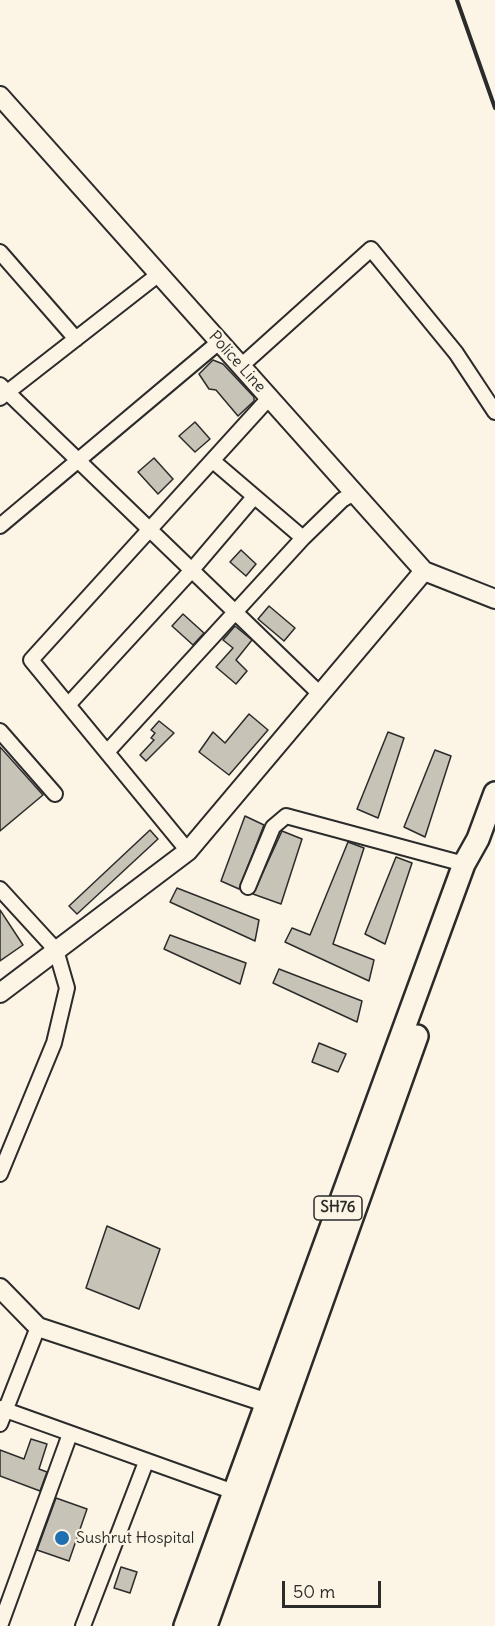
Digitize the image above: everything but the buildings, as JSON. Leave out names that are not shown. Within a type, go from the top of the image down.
[{"type":"main road","name":"SH76","points":[[206,1626],[276,1406],[464,864],[478,839],[495,793]]},
{"type":"main road","name":"SH76","points":[[185,1626],[234,1492],[276,1406],[479,862],[478,839]]},
{"type":"street","name":"Police Line","points":[[0,96],[424,572],[495,599]]},
{"type":"street","points":[[241,366],[371,249],[456,353],[495,412]]},
{"type":"street","points":[[0,252],[76,339]]},
{"type":"street","points":[[159,274],[76,339],[2,392],[320,694]]},
{"type":"street","points":[[0,526],[219,342]]},
{"type":"street","points":[[188,851],[32,660],[269,398]]},
{"type":"street","points":[[213,461],[303,538]]},
{"type":"street","points":[[107,752],[303,538],[342,500],[354,493]]},
{"type":"street","points":[[68,705],[191,571],[254,497]]},
{"type":"street","points":[[0,993],[188,851],[424,572]]},
{"type":"street","points":[[0,731],[55,794]]},
{"type":"street","points":[[248,887],[273,827],[286,816],[464,864]]},
{"type":"street","points":[[0,889],[56,950],[67,988],[54,1043],[0,1174]]},
{"type":"street","points":[[0,1287],[38,1327],[276,1406]]},
{"type":"street","points":[[0,1424],[3,1409],[38,1327]]},
{"type":"street","points":[[3,1409],[234,1492]]},
{"type":"street","points":[[0,1626],[70,1434]]},
{"type":"street","points":[[83,1626],[146,1462]]},
{"type":"railway","points":[[457,0],[495,108]]},
{"type":"place","name":"Sushrut Hospital","points":[[62,1538]]}]
